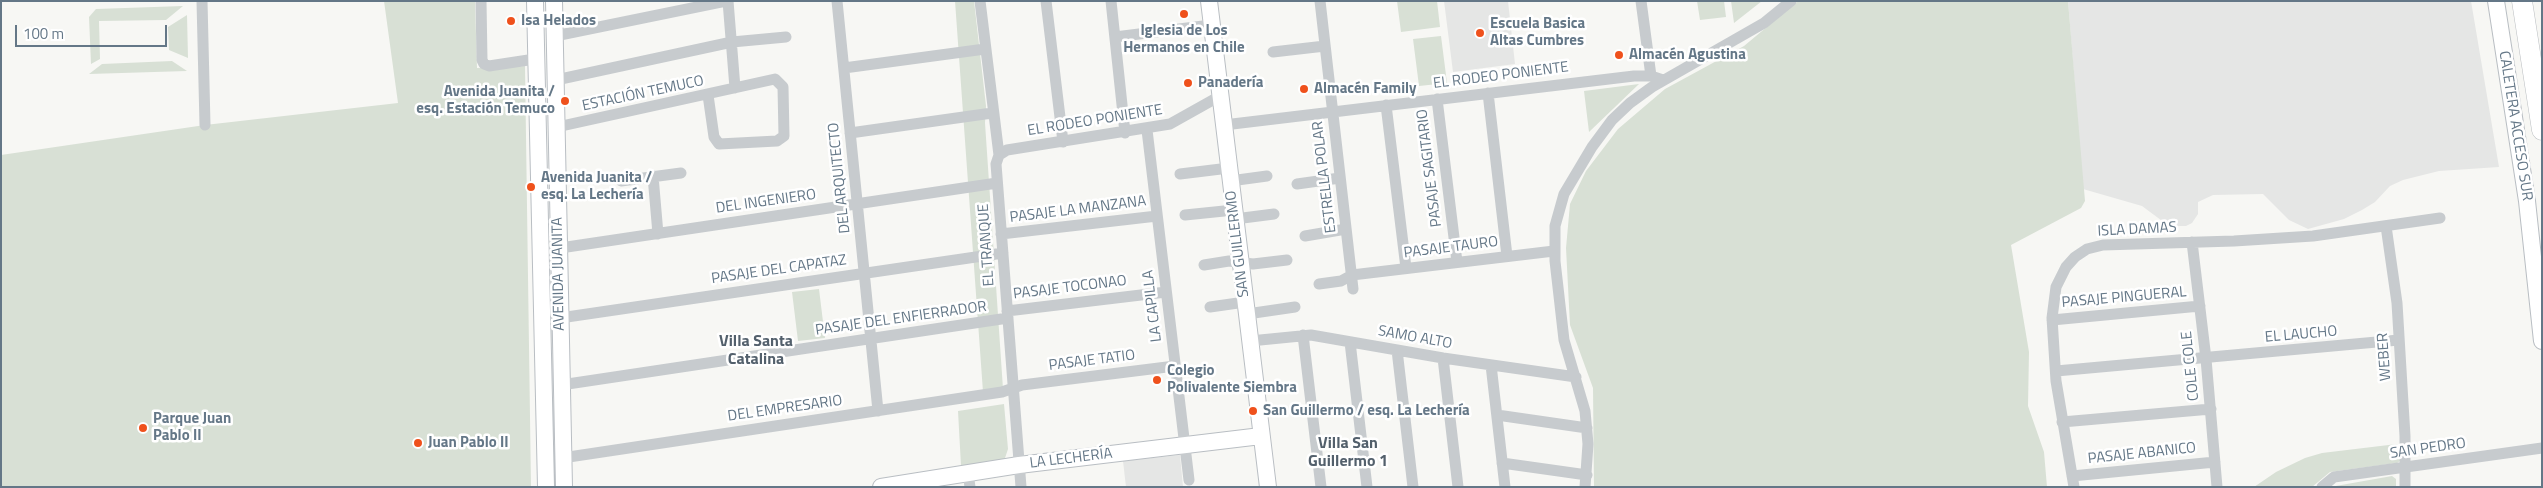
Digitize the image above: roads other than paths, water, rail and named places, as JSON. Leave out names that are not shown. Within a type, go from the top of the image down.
[{"type":"highway","points":[[2522,1],[2542,130]]},
{"type":"main road","name":"AVENIDA JUANITA","points":[[535,1],[546,487]]},
{"type":"main road","name":"AVENIDA JUANITA","points":[[554,1],[564,487]]},
{"type":"main road","name":"SAN GUILLERMO","points":[[1208,1],[1268,487]]},
{"type":"main road","name":"CALETERA ACCESO SUR","points":[[2496,1],[2527,201],[2542,341]]},
{"type":"main road","name":"LA LECHERÍA","points":[[881,487],[969,480],[1019,465],[1262,436]]},
{"type":"street","points":[[202,1],[205,125]]},
{"type":"street","points":[[481,1],[482,60],[484,64],[489,66],[535,59]]},
{"type":"street","points":[[555,36],[728,1],[735,88]]},
{"type":"street","name":"EL TRANQUE","points":[[980,1],[992,113],[999,155],[996,161],[1021,487]]},
{"type":"street","points":[[1046,1],[1063,142]]},
{"type":"street","points":[[1111,1],[1125,133]]},
{"type":"street","name":"ESTRELLA POLAR","points":[[1320,1],[1353,289]]},
{"type":"street","points":[[1641,1],[1651,76]]},
{"type":"street","points":[[1586,487],[1587,428],[1576,377],[1563,334],[1554,251],[1554,226],[1558,211],[1580,164],[1620,112],[1641,94],[1663,80],[1764,23],[1791,1]]},
{"type":"street","name":"DEL ARQUITECTO","points":[[841,2],[844,68],[878,411]]},
{"type":"street","points":[[1115,37],[1212,25]]},
{"type":"street","points":[[556,80],[732,42],[786,37]]},
{"type":"street","points":[[1273,52],[1325,46]]},
{"type":"street","points":[[844,68],[985,48]]},
{"type":"street","name":"EL RODEO PONIENTE","points":[[1224,125],[1634,76],[1651,76],[1663,80]]},
{"type":"street","name":"ESTACIÓN TEMUCO","points":[[557,127],[708,96],[772,79],[780,82],[783,87],[785,132],[782,139],[723,144],[716,142],[708,96]]},
{"type":"street","points":[[1488,93],[1508,256]]},
{"type":"street","name":"EL RODEO PONIENTE","points":[[999,155],[1007,150],[1147,130],[1182,120],[1220,96]]},
{"type":"street","name":"PASAJE SAGITARIO","points":[[1437,99],[1457,262]]},
{"type":"street","points":[[1386,105],[1406,268]]},
{"type":"street","points":[[850,133],[992,113]]},
{"type":"street","name":"LA CAPILLA","points":[[1147,130],[1189,480]]},
{"type":"street","points":[[621,181],[681,173]]},
{"type":"street","points":[[1180,174],[1267,176]]},
{"type":"street","points":[[653,176],[658,234]]},
{"type":"street","points":[[1297,184],[1340,178]]},
{"type":"street","name":"DEL INGENIERO","points":[[540,251],[998,183]]},
{"type":"street","points":[[1185,215],[1274,214]]},
{"type":"street","name":"PASAJE LA MANZANA","points":[[1001,234],[1158,216]]},
{"type":"street","name":"ISLA DAMAS","points":[[2073,482],[2062,422],[2052,320],[2056,287],[2059,279],[2075,257],[2087,249],[2119,244],[2313,236],[2440,218]]},
{"type":"street","name":"WEBER","points":[[2386,226],[2393,266],[2399,340],[2405,467],[2404,487]]},
{"type":"street","points":[[1305,236],[1346,229]]},
{"type":"street","name":"COLE COLE","points":[[2192,242],[2206,359],[2217,487]]},
{"type":"street","name":"PASAJE TAURO","points":[[1319,284],[1341,281],[1352,275],[1554,251]]},
{"type":"street","name":"PASAJE DEL CAPATAZ","points":[[560,318],[1003,253]]},
{"type":"street","points":[[1204,265],[1228,261],[1240,263],[1287,260]]},
{"type":"street","name":"PASAJE TOCONAO","points":[[1007,315],[1166,292]]},
{"type":"street","name":"PASAJE PINGUERAL","points":[[2052,320],[2200,306]]},
{"type":"street","points":[[1210,307],[1295,307]]},
{"type":"street","name":"PASAJE DEL ENFIERRADOR","points":[[561,385],[871,339],[1007,315]]},
{"type":"street","points":[[1303,335],[1321,487]]},
{"type":"street","name":"SAMO ALTO","points":[[1250,341],[1303,335],[1576,377]]},
{"type":"street","name":"EL LAUCHO","points":[[2056,371],[2206,359],[2399,340]]},
{"type":"street","points":[[1350,342],[1367,487]]},
{"type":"street","points":[[1397,350],[1413,487]]},
{"type":"street","points":[[1443,358],[1458,487]]},
{"type":"street","points":[[1491,365],[1505,487]]},
{"type":"street","name":"PASAJE TATIO","points":[[1013,389],[1022,385],[1175,366]]},
{"type":"street","name":"DEL EMPRESARIO","points":[[562,458],[1013,389]]},
{"type":"street","points":[[2062,422],[2211,409]]},
{"type":"street","points":[[1497,415],[1587,428]]},
{"type":"street","name":"SAN PEDRO","points":[[2322,487],[2334,477],[2542,448]]},
{"type":"street","name":"PASAJE ABANICO","points":[[2073,482],[2215,462]]},
{"type":"street","points":[[1502,463],[1587,475]]},
{"type":"place","name":"Iglesia de Los Hermanos en Chile","points":[[1184,14]]},
{"type":"place","name":"Isa Helados","points":[[511,21]]},
{"type":"place","name":"Escuela Basica Altas Cumbres","points":[[1480,33]]},
{"type":"place","name":"Almacén Agustina","points":[[1619,55]]},
{"type":"place","name":"Panadería","points":[[1188,83]]},
{"type":"place","name":"Almacén Family","points":[[1304,89]]},
{"type":"place","name":"Avenida Juanita / esq. Estación Temuco","points":[[565,101]]},
{"type":"place","name":"Avenida Juanita / esq. La Lechería","points":[[531,187]]},
{"type":"place","name":"Colegio Polivalente Siembra","points":[[1157,380]]},
{"type":"place","name":"San Guillermo / esq. La Lechería","points":[[1253,411]]},
{"type":"place","name":"Parque Juan Pablo II","points":[[143,428]]},
{"type":"place","name":"Juan Pablo II","points":[[418,443]]},
{"type":"district","name":"Villa Santa Catalina","points":[[756,351]]},
{"type":"district","name":"Villa San Guillermo 1","points":[[1348,453]]}]
